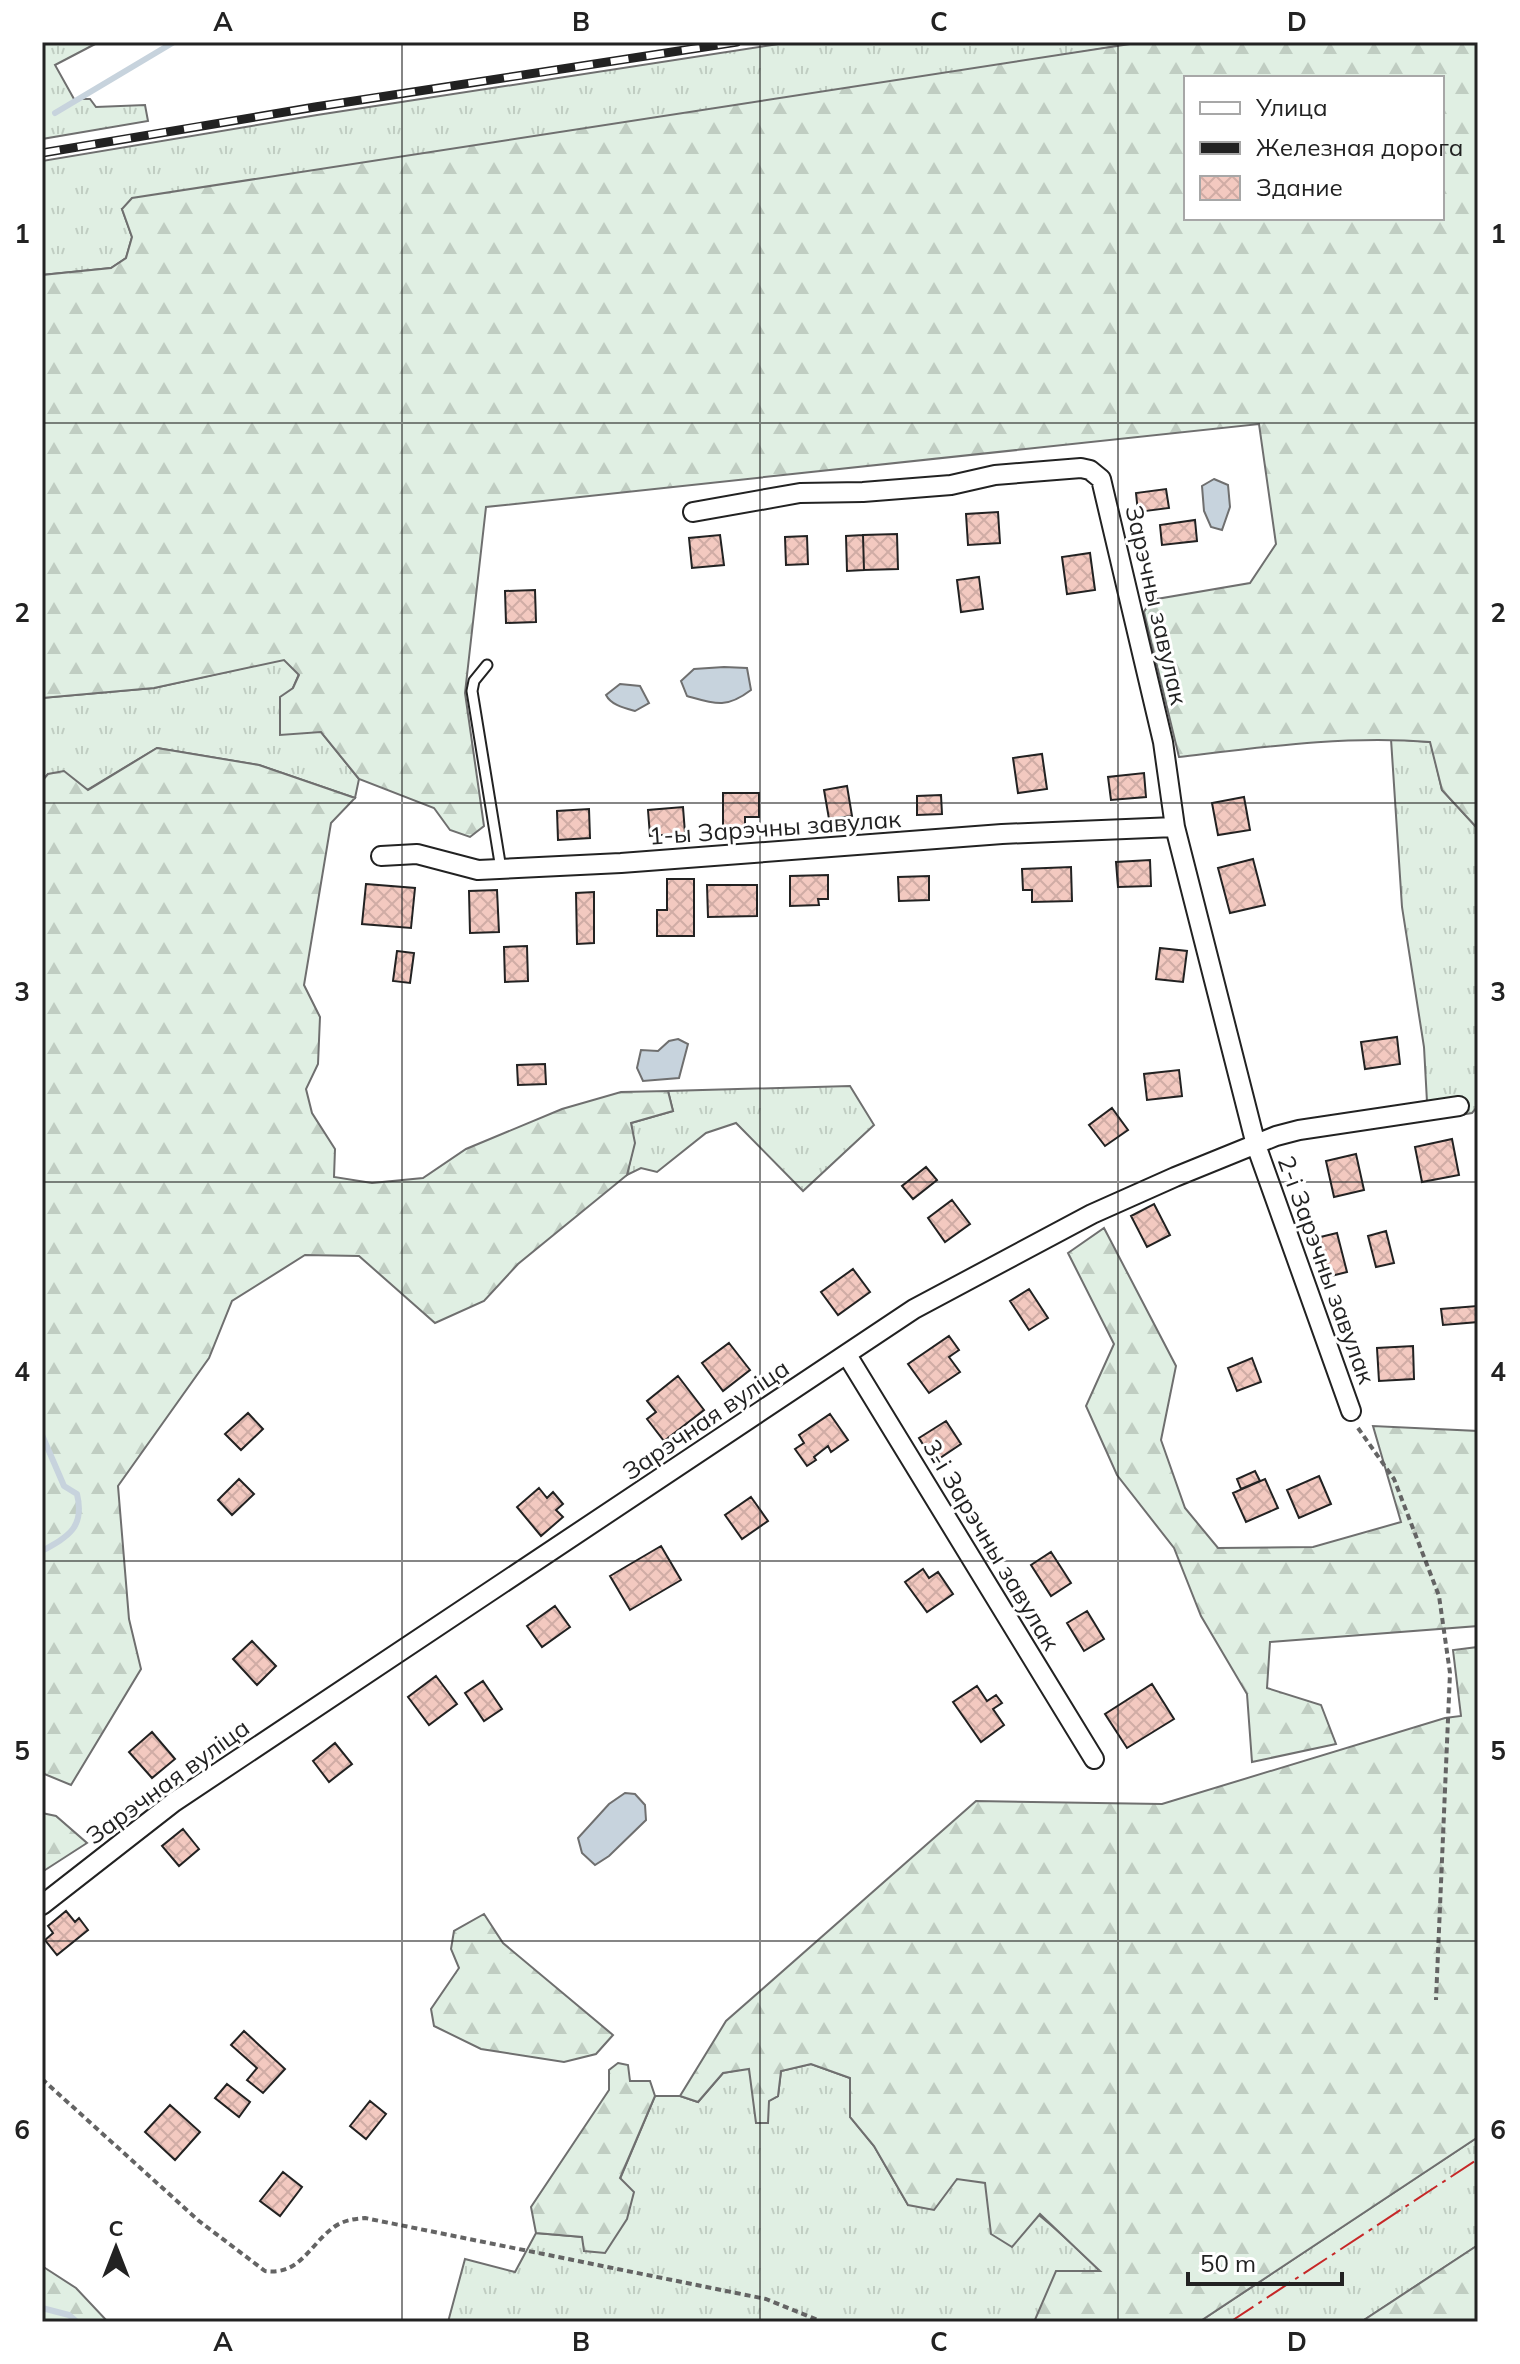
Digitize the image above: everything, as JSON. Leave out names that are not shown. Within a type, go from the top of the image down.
[{"type":"street","name":"Зарэчны завулак","points":[[693,512],[800,493],[951,485],[995,475],[1081,468],[1096,473],[1104,485],[1163,742],[1175,827],[1256,1145]]},
{"type":"street","name":"1-ы Зарэчны завулак","points":[[381,856],[417,854],[461,868],[501,869],[1002,834],[1175,827]]},
{"type":"street","name":"Зарэчная вуліца","points":[[42,1905],[174,1802],[914,1309],[1092,1214],[1276,1136],[1459,1106]]},
{"type":"street","name":"2-і Зарэчны завулак","points":[[1256,1145],[1351,1411]]},
{"type":"street","name":"3-і Зарэчны завулак","points":[[847,1355],[1094,1759]]},
{"type":"lane","points":[[487,665],[474,681],[472,691],[501,869]]},
{"type":"path","points":[[1351,1411],[1360,1431],[1394,1479],[1439,1596],[1450,1673],[1436,2000]]},
{"type":"path","points":[[42,2079],[199,2221],[265,2271],[277,2273],[300,2263],[333,2228],[348,2220],[365,2218],[766,2299],[823,2322]]},
{"type":"green space","points":[[42,42],[99,42],[55,65],[74,99],[90,99],[96,107],[145,105],[148,121],[42,139]]},
{"type":"green space","points":[[792,42],[1143,42],[122,209],[132,237],[126,258],[111,268],[42,275],[42,161]]},
{"type":"green space","points":[[1143,42],[1478,42],[1478,829],[1442,790],[1430,742],[1336,741],[1179,757],[1144,612],[1151,600],[1250,583],[1276,544],[1259,424],[486,507],[465,693],[484,826],[470,837],[450,830],[434,808],[359,779],[321,732],[280,735],[280,697],[293,688],[299,675],[284,660],[154,688],[42,698],[42,275],[111,268],[126,258],[132,237],[122,209],[132,198]]},
{"type":"green space","points":[[284,659],[299,674],[293,688],[321,732],[359,779],[355,798],[259,765],[157,748],[87,790],[48,774],[42,781],[42,698],[154,688]]},
{"type":"green space","points":[[1391,739],[1431,742],[1442,790],[1478,829],[1478,1106],[1472,1113],[1428,1120],[1424,1047],[1402,907]]},
{"type":"green space","points":[[157,748],[259,765],[355,798],[331,823],[304,985],[320,1017],[318,1064],[306,1089],[312,1113],[335,1149],[334,1177],[372,1183],[423,1178],[466,1149],[562,1109],[621,1092],[668,1091],[673,1111],[631,1123],[635,1143],[627,1175],[518,1264],[484,1301],[435,1323],[359,1256],[305,1255],[232,1301],[209,1358],[118,1486],[129,1619],[141,1669],[71,1785],[42,1773],[42,781],[48,774],[64,771],[88,790]]},
{"type":"green space","points":[[850,1086],[874,1125],[803,1191],[736,1123],[706,1133],[657,1172],[641,1168],[627,1175],[634,1143],[631,1123],[673,1111],[668,1091]]},
{"type":"green space","points":[[1104,1228],[1176,1366],[1161,1440],[1185,1508],[1218,1548],[1313,1547],[1401,1522],[1373,1426],[1478,1431],[1478,1626],[1270,1642],[1267,1688],[1321,1705],[1336,1744],[1252,1762],[1247,1694],[1201,1616],[1174,1548],[1117,1475],[1086,1406],[1114,1344],[1068,1253]]},
{"type":"green space","points":[[1478,1647],[1478,2137],[1199,2322],[1034,2322],[1056,2271],[1100,2271],[1040,2214],[1012,2247],[991,2234],[985,2183],[957,2179],[934,2210],[908,2205],[874,2146],[850,2117],[850,2078],[811,2064],[781,2071],[778,2096],[769,2101],[768,2123],[756,2123],[749,2069],[723,2073],[698,2102],[680,2096],[726,2021],[976,1801],[1162,1804],[1445,1718],[1461,1716],[1453,1650]]},
{"type":"green space","points":[[42,1813],[56,1816],[87,1843],[42,1872]]},
{"type":"green space","points":[[484,1914],[503,1943],[613,2035],[596,2054],[564,2062],[481,2049],[434,2026],[431,2009],[459,1968],[451,1949],[454,1931]]},
{"type":"green space","points":[[618,2063],[628,2065],[630,2081],[650,2081],[655,2096],[620,2178],[634,2192],[627,2219],[605,2253],[584,2251],[582,2237],[536,2233],[531,2207],[609,2090],[609,2070]]},
{"type":"green space","points":[[811,2064],[850,2078],[850,2117],[874,2146],[908,2205],[953,2180],[976,2180],[995,2186],[1035,2212],[1101,2272],[1034,2322],[448,2322],[465,2259],[515,2272],[536,2233],[583,2237],[620,2179],[655,2096],[680,2096],[698,2102],[723,2073],[749,2068],[769,2101],[778,2096],[781,2071]]},
{"type":"green space","points":[[1478,2137],[1478,2245],[1361,2322],[1199,2322]]},
{"type":"green space","points":[[1478,2245],[1478,2322],[1361,2322]]},
{"type":"green space","points":[[42,2266],[76,2288],[108,2322],[42,2322]]},
{"type":"shaded area","points":[[1214,479],[1228,485],[1230,507],[1222,530],[1211,527],[1204,511],[1202,486]]},
{"type":"shaded area","points":[[747,668],[751,690],[734,700],[720,703],[687,696],[681,681],[694,669]]},
{"type":"shaded area","points":[[620,684],[640,686],[649,703],[635,711],[614,704],[606,695]]},
{"type":"shaded area","points":[[678,1039],[688,1044],[679,1078],[643,1081],[637,1068],[641,1050],[658,1051],[669,1041]]},
{"type":"shaded area","points":[[625,1793],[635,1794],[645,1805],[646,1820],[609,1856],[595,1865],[582,1853],[578,1838],[609,1804]]},
{"type":"building","points":[[1166,489],[1169,508],[1138,512],[1136,493]]},
{"type":"building","points":[[998,512],[1000,543],[968,545],[966,514]]},
{"type":"building","points":[[1195,520],[1197,541],[1162,545],[1160,525]]},
{"type":"building","points":[[897,534],[898,569],[864,570],[863,535]]},
{"type":"building","points":[[720,535],[724,565],[692,568],[689,538]]},
{"type":"building","points":[[863,535],[864,570],[847,571],[846,536]]},
{"type":"building","points":[[807,536],[808,564],[786,565],[785,537]]},
{"type":"building","points":[[1090,553],[1095,590],[1067,594],[1062,557]]},
{"type":"building","points":[[979,577],[983,609],[961,612],[957,580]]},
{"type":"building","points":[[535,590],[536,622],[506,623],[505,591]]},
{"type":"building","points":[[1042,754],[1047,789],[1018,793],[1013,758]]},
{"type":"building","points":[[1144,773],[1146,797],[1111,800],[1108,777]]},
{"type":"building","points":[[847,786],[852,816],[829,819],[824,790]]},
{"type":"building","points":[[723,793],[759,793],[759,817],[745,817],[745,828],[723,827]]},
{"type":"building","points":[[941,795],[942,814],[917,815],[917,796]]},
{"type":"building","points":[[1244,797],[1250,830],[1218,835],[1212,803]]},
{"type":"building","points":[[683,807],[685,833],[650,836],[648,810]]},
{"type":"building","points":[[589,809],[590,838],[558,840],[557,811]]},
{"type":"building","points":[[1253,859],[1265,905],[1230,913],[1218,868]]},
{"type":"building","points":[[1150,860],[1151,886],[1118,887],[1116,862]]},
{"type":"building","points":[[1071,867],[1072,901],[1032,902],[1032,890],[1023,890],[1022,869]]},
{"type":"building","points":[[828,875],[828,899],[818,899],[819,905],[790,906],[790,876]]},
{"type":"building","points":[[929,876],[929,900],[899,901],[898,877]]},
{"type":"building","points":[[667,879],[694,879],[694,936],[657,936],[657,910],[667,910]]},
{"type":"building","points":[[366,884],[415,888],[411,928],[362,924]]},
{"type":"building","points":[[707,885],[757,885],[757,916],[708,917]]},
{"type":"building","points":[[497,890],[499,932],[470,933],[469,891]]},
{"type":"building","points":[[594,892],[594,943],[577,944],[576,893]]},
{"type":"building","points":[[527,946],[528,981],[505,982],[504,947]]},
{"type":"building","points":[[1160,948],[1187,951],[1183,982],[1156,979]]},
{"type":"building","points":[[397,951],[414,953],[410,983],[393,981]]},
{"type":"building","points":[[1397,1037],[1400,1064],[1365,1069],[1361,1042]]},
{"type":"building","points":[[545,1064],[546,1084],[518,1085],[517,1065]]},
{"type":"building","points":[[1179,1070],[1182,1096],[1147,1100],[1144,1074]]},
{"type":"building","points":[[1112,1108],[1128,1130],[1105,1146],[1089,1125]]},
{"type":"building","points":[[1452,1139],[1459,1175],[1422,1182],[1415,1147]]},
{"type":"building","points":[[1356,1154],[1364,1190],[1334,1197],[1326,1161]]},
{"type":"building","points":[[926,1167],[937,1180],[913,1199],[902,1186]]},
{"type":"building","points":[[952,1200],[970,1224],[945,1242],[928,1218]]},
{"type":"building","points":[[1154,1204],[1170,1235],[1147,1247],[1131,1216]]},
{"type":"building","points":[[1386,1231],[1394,1263],[1376,1267],[1368,1236]]},
{"type":"building","points":[[1337,1233],[1347,1272],[1323,1278],[1312,1239]]},
{"type":"building","points":[[853,1269],[870,1292],[838,1315],[821,1292]]},
{"type":"building","points":[[1029,1289],[1048,1318],[1029,1330],[1010,1301]]},
{"type":"building","points":[[1477,1306],[1478,1322],[1443,1325],[1441,1309]]},
{"type":"building","points":[[949,1336],[959,1350],[949,1357],[960,1372],[929,1393],[908,1364]]},
{"type":"building","points":[[729,1343],[750,1370],[723,1391],[702,1363]]},
{"type":"building","points":[[1413,1346],[1414,1379],[1379,1381],[1377,1348]]},
{"type":"building","points":[[1252,1358],[1261,1382],[1237,1391],[1228,1368]]},
{"type":"building","points":[[678,1376],[704,1410],[664,1441],[647,1419],[656,1412],[647,1401]]},
{"type":"building","points":[[248,1413],[263,1429],[241,1450],[225,1434]]},
{"type":"building","points":[[830,1414],[848,1440],[831,1452],[828,1446],[807,1466],[795,1449],[804,1443],[799,1435]]},
{"type":"building","points":[[946,1421],[961,1444],[934,1462],[919,1438]]},
{"type":"building","points":[[1255,1471],[1260,1481],[1241,1489],[1237,1479]]},
{"type":"building","points":[[1319,1476],[1331,1504],[1299,1518],[1287,1490]]},
{"type":"building","points":[[239,1479],[254,1494],[232,1515],[218,1500]]},
{"type":"building","points":[[1265,1479],[1278,1508],[1246,1522],[1233,1493]]},
{"type":"building","points":[[539,1488],[547,1498],[553,1492],[563,1504],[556,1510],[563,1517],[541,1536],[517,1507]]},
{"type":"building","points":[[751,1497],[768,1521],[742,1539],[725,1515]]},
{"type":"building","points":[[661,1546],[681,1580],[630,1610],[610,1576]]},
{"type":"building","points":[[1051,1552],[1071,1583],[1051,1596],[1031,1565]]},
{"type":"building","points":[[923,1569],[929,1578],[938,1572],[953,1594],[927,1612],[905,1582]]},
{"type":"building","points":[[555,1606],[570,1627],[542,1647],[527,1626]]},
{"type":"building","points":[[1087,1611],[1104,1639],[1084,1651],[1067,1623]]},
{"type":"building","points":[[252,1641],[276,1666],[257,1685],[233,1659]]},
{"type":"building","points":[[436,1676],[457,1704],[429,1725],[408,1697]]},
{"type":"building","points":[[483,1681],[502,1709],[484,1721],[465,1693]]},
{"type":"building","points":[[1152,1684],[1174,1719],[1127,1748],[1105,1714]]},
{"type":"building","points":[[977,1686],[987,1701],[996,1695],[1002,1703],[993,1709],[1004,1725],[981,1742],[953,1702]]},
{"type":"building","points":[[152,1732],[175,1759],[152,1778],[129,1752]]},
{"type":"building","points":[[335,1743],[352,1764],[329,1782],[313,1761]]},
{"type":"building","points":[[183,1829],[199,1849],[179,1866],[162,1846]]},
{"type":"building","points":[[66,1911],[75,1922],[79,1918],[88,1930],[57,1955],[45,1940],[53,1933],[48,1926]]},
{"type":"building","points":[[244,2031],[285,2069],[263,2093],[247,2080],[257,2068],[231,2045]]},
{"type":"building","points":[[227,2084],[250,2102],[239,2117],[215,2098]]},
{"type":"building","points":[[370,2101],[386,2114],[366,2139],[350,2126]]},
{"type":"building","points":[[170,2105],[200,2132],[175,2160],[145,2132]]},
{"type":"building","points":[[283,2172],[302,2187],[280,2216],[260,2201]]},
{"type":"waterway","points":[[55,113],[174,42]]},
{"type":"waterway","points":[[42,1435],[64,1486],[77,1494],[79,1505],[79,1515],[73,1529],[42,1551]]},
{"type":"waterway","points":[[42,2308],[69,2315],[77,2322]]},
{"type":"railway","points":[[42,153],[737,42]]},
{"type":"power","points":[[1230,2322],[1478,2159]]}]
